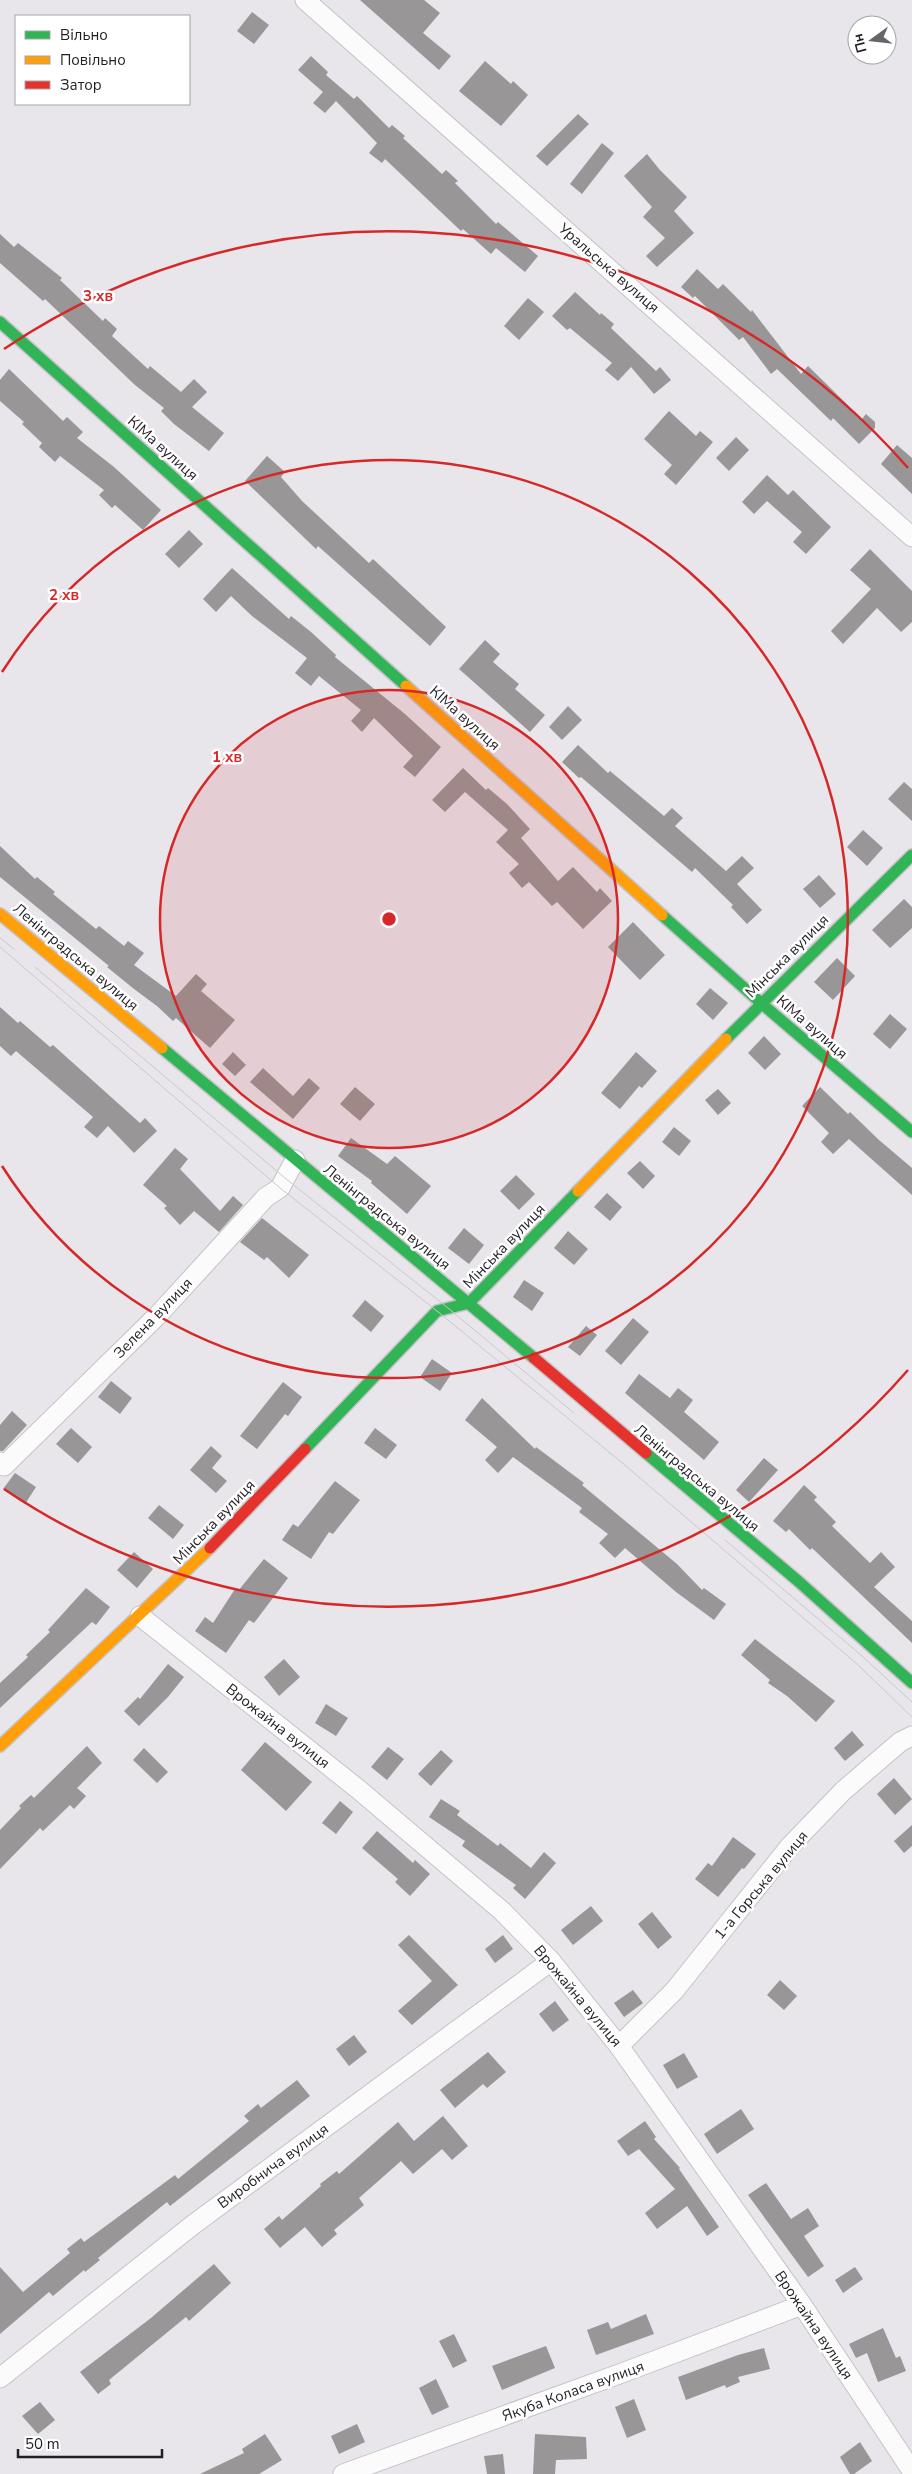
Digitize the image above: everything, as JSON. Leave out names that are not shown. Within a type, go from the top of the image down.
[{"type":"street","name":"Уральська вулиця","points":[[305,0],[912,537]]},
{"type":"street","name":"КІМа вулиця","points":[[0,322],[761,1003],[912,1132]]},
{"type":"street","name":"Мінська вулиця","points":[[0,1746],[204,1554],[437,1311],[469,1303],[761,1003],[912,855]]},
{"type":"street","name":"Ленінградська вулиця","points":[[0,914],[469,1303],[627,1439],[798,1581],[912,1683]]},
{"type":"street","name":"Зелена вулиця","points":[[0,1462],[4,1466],[158,1315],[266,1196],[280,1188],[295,1160]]},
{"type":"street","name":"Врожайна вулиця","points":[[140,1616],[365,1795],[502,1911],[552,1962],[619,2046],[802,2305],[912,2471]]},
{"type":"street","name":"1-а Горська вулиця","points":[[619,2046],[674,1991],[790,1846],[843,1791],[900,1742],[912,1736]]},
{"type":"street","name":"Виробнича вулиця","points":[[0,2378],[194,2224],[552,1962]]},
{"type":"street","name":"Якуба Коласа вулиця","points":[[343,2474],[622,2373],[802,2305]]},
{"type":"building","points":[[360,0],[424,0],[440,13],[423,33],[451,56],[439,70]]},
{"type":"building","points":[[252,12],[269,25],[254,44],[237,31]]},
{"type":"building","points":[[311,56],[328,72],[326,75],[354,99],[357,96],[389,128],[392,125],[405,136],[403,138],[442,174],[446,170],[458,181],[455,183],[496,224],[498,222],[538,256],[525,272],[496,248],[491,254],[463,229],[461,231],[385,159],[382,163],[369,153],[377,143],[336,101],[325,113],[313,103],[323,92],[298,70]]},
{"type":"building","points":[[485,61],[511,84],[513,81],[528,95],[501,126],[459,91]]},
{"type":"building","points":[[578,114],[589,124],[547,166],[536,156]]},
{"type":"building","points":[[602,143],[614,153],[582,194],[570,184]]},
{"type":"building","points":[[647,154],[687,197],[674,211],[694,233],[657,267],[646,256],[665,238],[643,217],[652,207],[624,176]]},
{"type":"building","points":[[0,234],[14,247],[18,243],[62,278],[60,280],[103,321],[105,318],[117,329],[112,336],[148,369],[150,366],[181,392],[194,379],[207,392],[192,407],[224,433],[209,451],[174,424],[161,411],[164,408],[135,385],[45,299],[43,301],[0,263]]},
{"type":"building","points":[[697,269],[718,289],[723,284],[751,312],[752,310],[801,374],[808,366],[862,419],[866,414],[875,422],[875,428],[859,444],[833,418],[831,421],[777,369],[771,374],[743,337],[739,340],[695,296],[693,298],[681,287]]},
{"type":"building","points":[[575,292],[600,315],[601,313],[614,324],[611,328],[656,371],[660,367],[671,380],[654,394],[631,367],[618,381],[605,370],[612,363],[570,328],[567,330],[552,316]]},
{"type":"building","points":[[528,298],[544,312],[519,340],[504,326]]},
{"type":"building","points":[[9,369],[63,421],[67,417],[83,432],[77,438],[114,467],[161,510],[143,530],[115,505],[112,508],[99,495],[104,490],[60,456],[55,462],[39,447],[42,443],[22,424],[24,422],[0,401],[0,380]]},
{"type":"building","points":[[669,411],[696,436],[700,431],[713,442],[676,485],[664,474],[672,465],[644,439]]},
{"type":"building","points":[[736,437],[749,450],[729,471],[716,458]]},
{"type":"building","points":[[897,445],[912,458],[912,494],[881,464]]},
{"type":"building","points":[[267,456],[285,472],[281,477],[302,501],[369,563],[373,559],[446,627],[430,646],[318,546],[316,549],[245,481]]},
{"type":"building","points":[[767,475],[788,495],[793,490],[831,527],[806,554],[793,542],[802,532],[767,501],[754,514],[742,502]]},
{"type":"building","points":[[189,530],[203,544],[179,568],[165,554]]},
{"type":"building","points":[[870,549],[912,591],[912,622],[901,632],[877,608],[843,644],[831,631],[871,589],[850,570]]},
{"type":"building","points":[[232,568],[289,619],[291,616],[311,632],[336,655],[335,657],[405,714],[441,747],[415,777],[403,767],[413,756],[374,718],[362,732],[351,721],[361,710],[319,676],[311,686],[295,673],[307,658],[252,616],[231,596],[216,612],[203,599]]},
{"type":"building","points":[[485,640],[500,654],[493,662],[519,684],[515,689],[545,715],[530,732],[459,669]]},
{"type":"building","points":[[568,706],[582,720],[562,740],[549,727]]},
{"type":"building","points":[[578,745],[608,773],[610,771],[664,816],[672,808],[683,818],[675,826],[726,871],[742,856],[754,868],[737,884],[762,910],[747,924],[731,907],[733,905],[695,868],[692,872],[581,777],[579,778],[562,762]]},
{"type":"building","points":[[463,768],[486,790],[488,788],[507,804],[530,829],[521,838],[558,881],[573,867],[597,892],[600,888],[612,901],[583,929],[557,902],[552,906],[529,882],[522,888],[509,873],[519,864],[496,842],[508,830],[465,792],[445,812],[432,800]]},
{"type":"building","points":[[904,782],[912,789],[912,821],[888,799]]},
{"type":"building","points":[[863,830],[883,848],[867,866],[847,847]]},
{"type":"building","points":[[0,846],[35,879],[37,877],[55,892],[53,894],[96,929],[99,926],[124,946],[128,941],[144,953],[134,965],[176,996],[196,974],[207,984],[201,991],[235,1020],[210,1048],[176,1018],[173,1021],[0,877]]},
{"type":"building","points":[[819,875],[836,894],[820,908],[803,889]]},
{"type":"building","points":[[904,899],[912,907],[912,928],[890,948],[872,930]]},
{"type":"building","points":[[633,922],[665,955],[640,980],[608,947]]},
{"type":"building","points":[[837,958],[855,976],[833,1000],[814,982]]},
{"type":"building","points":[[710,988],[728,1003],[713,1020],[696,1004]]},
{"type":"building","points":[[0,1007],[18,1023],[20,1021],[50,1047],[53,1045],[140,1123],[145,1118],[157,1131],[134,1153],[108,1126],[97,1138],[84,1127],[93,1117],[16,1051],[11,1056],[0,1046]]},
{"type":"building","points":[[890,1014],[907,1029],[890,1049],[873,1034]]},
{"type":"building","points":[[764,1036],[781,1054],[765,1070],[748,1053]]},
{"type":"building","points":[[233,1052],[246,1065],[235,1076],[222,1064]]},
{"type":"building","points":[[636,1052],[657,1071],[642,1088],[639,1086],[620,1109],[601,1093]]},
{"type":"building","points":[[263,1068],[293,1096],[309,1078],[320,1088],[293,1119],[250,1082]]},
{"type":"building","points":[[355,1087],[375,1104],[360,1121],[340,1104]]},
{"type":"building","points":[[820,1087],[848,1114],[850,1112],[912,1168],[912,1195],[849,1139],[833,1154],[821,1142],[829,1133],[802,1106]]},
{"type":"building","points":[[718,1089],[731,1103],[718,1115],[705,1100]]},
{"type":"building","points":[[674,1127],[691,1141],[679,1156],[662,1142]]},
{"type":"building","points":[[351,1138],[387,1164],[395,1156],[431,1186],[407,1214],[371,1183],[372,1181],[338,1156]]},
{"type":"building","points":[[175,1148],[188,1159],[180,1169],[220,1211],[233,1196],[243,1205],[219,1232],[194,1211],[180,1225],[164,1208],[167,1206],[143,1185]]},
{"type":"building","points":[[640,1161],[655,1176],[643,1189],[627,1173]]},
{"type":"building","points":[[516,1175],[535,1194],[519,1210],[500,1191]]},
{"type":"building","points":[[607,1193],[622,1207],[610,1221],[594,1207]]},
{"type":"building","points":[[262,1218],[309,1255],[289,1278],[267,1257],[264,1260],[240,1242]]},
{"type":"building","points":[[464,1228],[484,1245],[469,1264],[448,1248]]},
{"type":"building","points":[[568,1231],[588,1249],[574,1265],[554,1248]]},
{"type":"building","points":[[524,1280],[544,1293],[532,1311],[513,1297]]},
{"type":"building","points":[[365,1300],[384,1316],[371,1332],[352,1316]]},
{"type":"building","points":[[633,1318],[649,1332],[621,1365],[605,1351]]},
{"type":"building","points":[[586,1326],[597,1335],[580,1356],[568,1347]]},
{"type":"building","points":[[432,1359],[452,1373],[440,1391],[420,1377]]},
{"type":"building","points":[[639,1374],[670,1398],[678,1388],[693,1400],[684,1412],[719,1442],[704,1460],[625,1393]]},
{"type":"building","points":[[111,1381],[132,1398],[120,1414],[98,1397]]},
{"type":"building","points":[[283,1382],[302,1397],[288,1416],[285,1414],[257,1449],[240,1436]]},
{"type":"building","points":[[482,1398],[535,1449],[536,1447],[584,1483],[582,1485],[677,1564],[702,1590],[704,1588],[726,1604],[714,1620],[676,1592],[625,1548],[615,1558],[599,1543],[608,1534],[579,1512],[582,1508],[513,1457],[498,1473],[485,1460],[497,1447],[465,1420]]},
{"type":"building","points":[[12,1411],[27,1425],[3,1451],[0,1451],[0,1425]]},
{"type":"building","points":[[71,1428],[92,1447],[78,1463],[56,1444]]},
{"type":"building","points":[[375,1428],[397,1445],[386,1459],[364,1443]]},
{"type":"building","points":[[211,1446],[222,1456],[212,1468],[227,1481],[216,1493],[190,1470]]},
{"type":"building","points":[[764,1458],[778,1470],[749,1502],[736,1490]]},
{"type":"building","points":[[15,1473],[36,1487],[25,1504],[3,1489]]},
{"type":"building","points":[[335,1481],[360,1500],[333,1534],[329,1532],[311,1559],[282,1540],[293,1524],[298,1527]]},
{"type":"building","points":[[804,1485],[817,1497],[814,1500],[836,1522],[832,1526],[870,1563],[881,1552],[895,1567],[874,1587],[912,1621],[912,1643],[812,1548],[810,1550],[789,1529],[786,1532],[773,1521]]},
{"type":"building","points":[[159,1505],[184,1525],[173,1539],[148,1518]]},
{"type":"building","points":[[134,1552],[153,1569],[137,1588],[117,1570]]},
{"type":"building","points":[[264,1559],[288,1578],[254,1623],[249,1620],[226,1653],[195,1631],[205,1617],[213,1623],[235,1589],[238,1591]]},
{"type":"building","points":[[86,1588],[110,1607],[96,1625],[92,1622],[0,1708],[0,1683],[28,1657],[26,1655],[50,1632],[48,1630]]},
{"type":"building","points":[[755,1639],[835,1701],[816,1722],[787,1696],[768,1683],[770,1680],[741,1655]]},
{"type":"building","points":[[284,1659],[300,1677],[279,1696],[264,1677]]},
{"type":"building","points":[[168,1664],[184,1677],[168,1697],[139,1726],[124,1711],[138,1697],[140,1699]]},
{"type":"building","points":[[326,1704],[348,1718],[336,1736],[315,1723]]},
{"type":"building","points":[[852,1731],[864,1745],[845,1761],[834,1748]]},
{"type":"building","points":[[265,1742],[312,1782],[286,1811],[241,1770]]},
{"type":"building","points":[[87,1746],[102,1763],[77,1788],[86,1796],[74,1809],[70,1805],[43,1831],[40,1828],[0,1869],[0,1830],[21,1808],[19,1806],[31,1795],[34,1798]]},
{"type":"building","points":[[388,1747],[404,1759],[387,1780],[371,1767]]},
{"type":"building","points":[[144,1748],[168,1772],[157,1783],[133,1760]]},
{"type":"building","points":[[441,1750],[453,1761],[431,1786],[418,1774]]},
{"type":"building","points":[[894,1778],[912,1799],[895,1815],[877,1794]]},
{"type":"building","points":[[441,1799],[460,1811],[457,1815],[498,1846],[500,1843],[531,1868],[544,1852],[556,1863],[525,1899],[513,1888],[516,1885],[462,1846],[465,1841],[429,1817]]},
{"type":"building","points":[[340,1801],[353,1812],[336,1834],[322,1823]]},
{"type":"building","points":[[912,1825],[912,1846],[904,1853],[894,1841]]},
{"type":"building","points":[[377,1831],[413,1863],[415,1860],[430,1874],[410,1896],[395,1882],[398,1879],[362,1848]]},
{"type":"building","points":[[733,1837],[756,1854],[718,1897],[695,1879],[708,1863],[712,1866]]},
{"type":"building","points":[[591,1906],[603,1921],[573,1945],[561,1930]]},
{"type":"building","points":[[652,1912],[672,1937],[658,1949],[638,1924]]},
{"type":"building","points":[[409,1935],[458,1985],[412,2025],[398,2011],[432,1981],[398,1945]]},
{"type":"building","points":[[503,1935],[513,1949],[495,1963],[485,1949]]},
{"type":"building","points":[[780,1980],[797,1996],[784,2010],[767,1995]]},
{"type":"building","points":[[633,1990],[643,2003],[624,2017],[614,2003]]},
{"type":"building","points":[[555,2001],[569,2020],[553,2032],[539,2014]]},
{"type":"building","points":[[354,2035],[367,2052],[349,2066],[336,2049]]},
{"type":"building","points":[[488,2052],[506,2072],[487,2088],[483,2084],[455,2108],[440,2090]]},
{"type":"building","points":[[684,2053],[698,2077],[677,2089],[663,2065]]},
{"type":"building","points":[[297,2080],[310,2096],[170,2206],[167,2202],[98,2258],[100,2260],[85,2272],[84,2270],[53,2296],[49,2292],[0,2334],[0,2267],[23,2292],[70,2253],[67,2249],[81,2238],[84,2242],[175,2175],[178,2179],[249,2121],[244,2116],[258,2104],[261,2108]]},
{"type":"building","points":[[741,2109],[754,2129],[717,2154],[704,2134]]},
{"type":"building","points":[[443,2116],[468,2146],[452,2160],[442,2149],[413,2174],[401,2161],[359,2198],[364,2205],[334,2230],[337,2234],[322,2247],[305,2227],[280,2248],[264,2229],[279,2216],[282,2220],[321,2186],[320,2184],[337,2171],[339,2174],[398,2122],[414,2141]]},
{"type":"building","points":[[645,2121],[656,2137],[654,2139],[680,2168],[719,2227],[707,2236],[687,2206],[657,2229],[645,2213],[675,2189],[639,2149],[628,2156],[617,2141]]},
{"type":"building","points":[[766,2183],[791,2219],[808,2208],[819,2226],[804,2236],[824,2266],[808,2277],[748,2195]]},
{"type":"building","points":[[214,2264],[231,2283],[189,2321],[186,2317],[109,2380],[111,2384],[98,2394],[80,2372],[151,2318]]},
{"type":"building","points":[[855,2267],[863,2279],[843,2293],[835,2280]]},
{"type":"building","points":[[646,2314],[654,2334],[596,2355],[587,2330],[608,2322],[611,2329]]},
{"type":"building","points":[[883,2328],[896,2358],[900,2356],[906,2371],[878,2382],[867,2353],[856,2358],[849,2344]]},
{"type":"building","points":[[454,2334],[467,2361],[453,2368],[439,2341]]},
{"type":"building","points":[[546,2346],[555,2368],[502,2390],[492,2366]]},
{"type":"building","points":[[764,2348],[770,2369],[738,2377],[740,2382],[726,2388],[725,2385],[686,2400],[678,2377],[738,2355]]},
{"type":"building","points":[[436,2379],[449,2407],[432,2415],[419,2388]]},
{"type":"building","points":[[634,2399],[646,2430],[627,2438],[615,2407]]},
{"type":"building","points":[[40,2402],[55,2420],[38,2434],[22,2416]]},
{"type":"building","points":[[357,2424],[365,2442],[339,2454],[331,2436]]},
{"type":"building","points":[[265,2434],[282,2460],[259,2474],[200,2474],[244,2453],[242,2449]]},
{"type":"building","points":[[535,2434],[586,2437],[587,2459],[556,2460],[555,2474],[533,2474]]},
{"type":"building","points":[[860,2442],[872,2461],[854,2474],[850,2474],[840,2457]]},
{"type":"building","points":[[503,2454],[505,2474],[487,2474],[484,2456]]},
{"type":"tram line","points":[[0,938],[14,949]]},
{"type":"tram line","points":[[0,947],[280,1188],[437,1311],[626,1466],[857,1664],[912,1717]]},
{"type":"tram line","points":[[35,967],[285,1178],[448,1308],[574,1413]]},
{"type":"tram line","points":[[725,1540],[861,1655],[912,1702]]},
{"type":"traffic: fast","points":[[0,322],[406,686]]},
{"type":"traffic: fast","points":[[726,1039],[912,855]]},
{"type":"traffic: fast","points":[[662,915],[761,1003],[912,1132]]},
{"type":"traffic: fast","points":[[162,1048],[534,1358]]},
{"type":"traffic: fast","points":[[305,1449],[437,1311],[469,1303],[578,1191]]},
{"type":"traffic: fast","points":[[646,1453],[798,1581],[912,1683]]},
{"type":"traffic: slow","points":[[406,686],[662,915]]},
{"type":"traffic: slow","points":[[0,914],[162,1048]]},
{"type":"traffic: slow","points":[[578,1191],[726,1039]]},
{"type":"traffic: slow","points":[[0,1746],[210,1548]]},
{"type":"traffic: jam","points":[[534,1358],[646,1453]]},
{"type":"traffic: jam","points":[[210,1548],[305,1449]]}]
